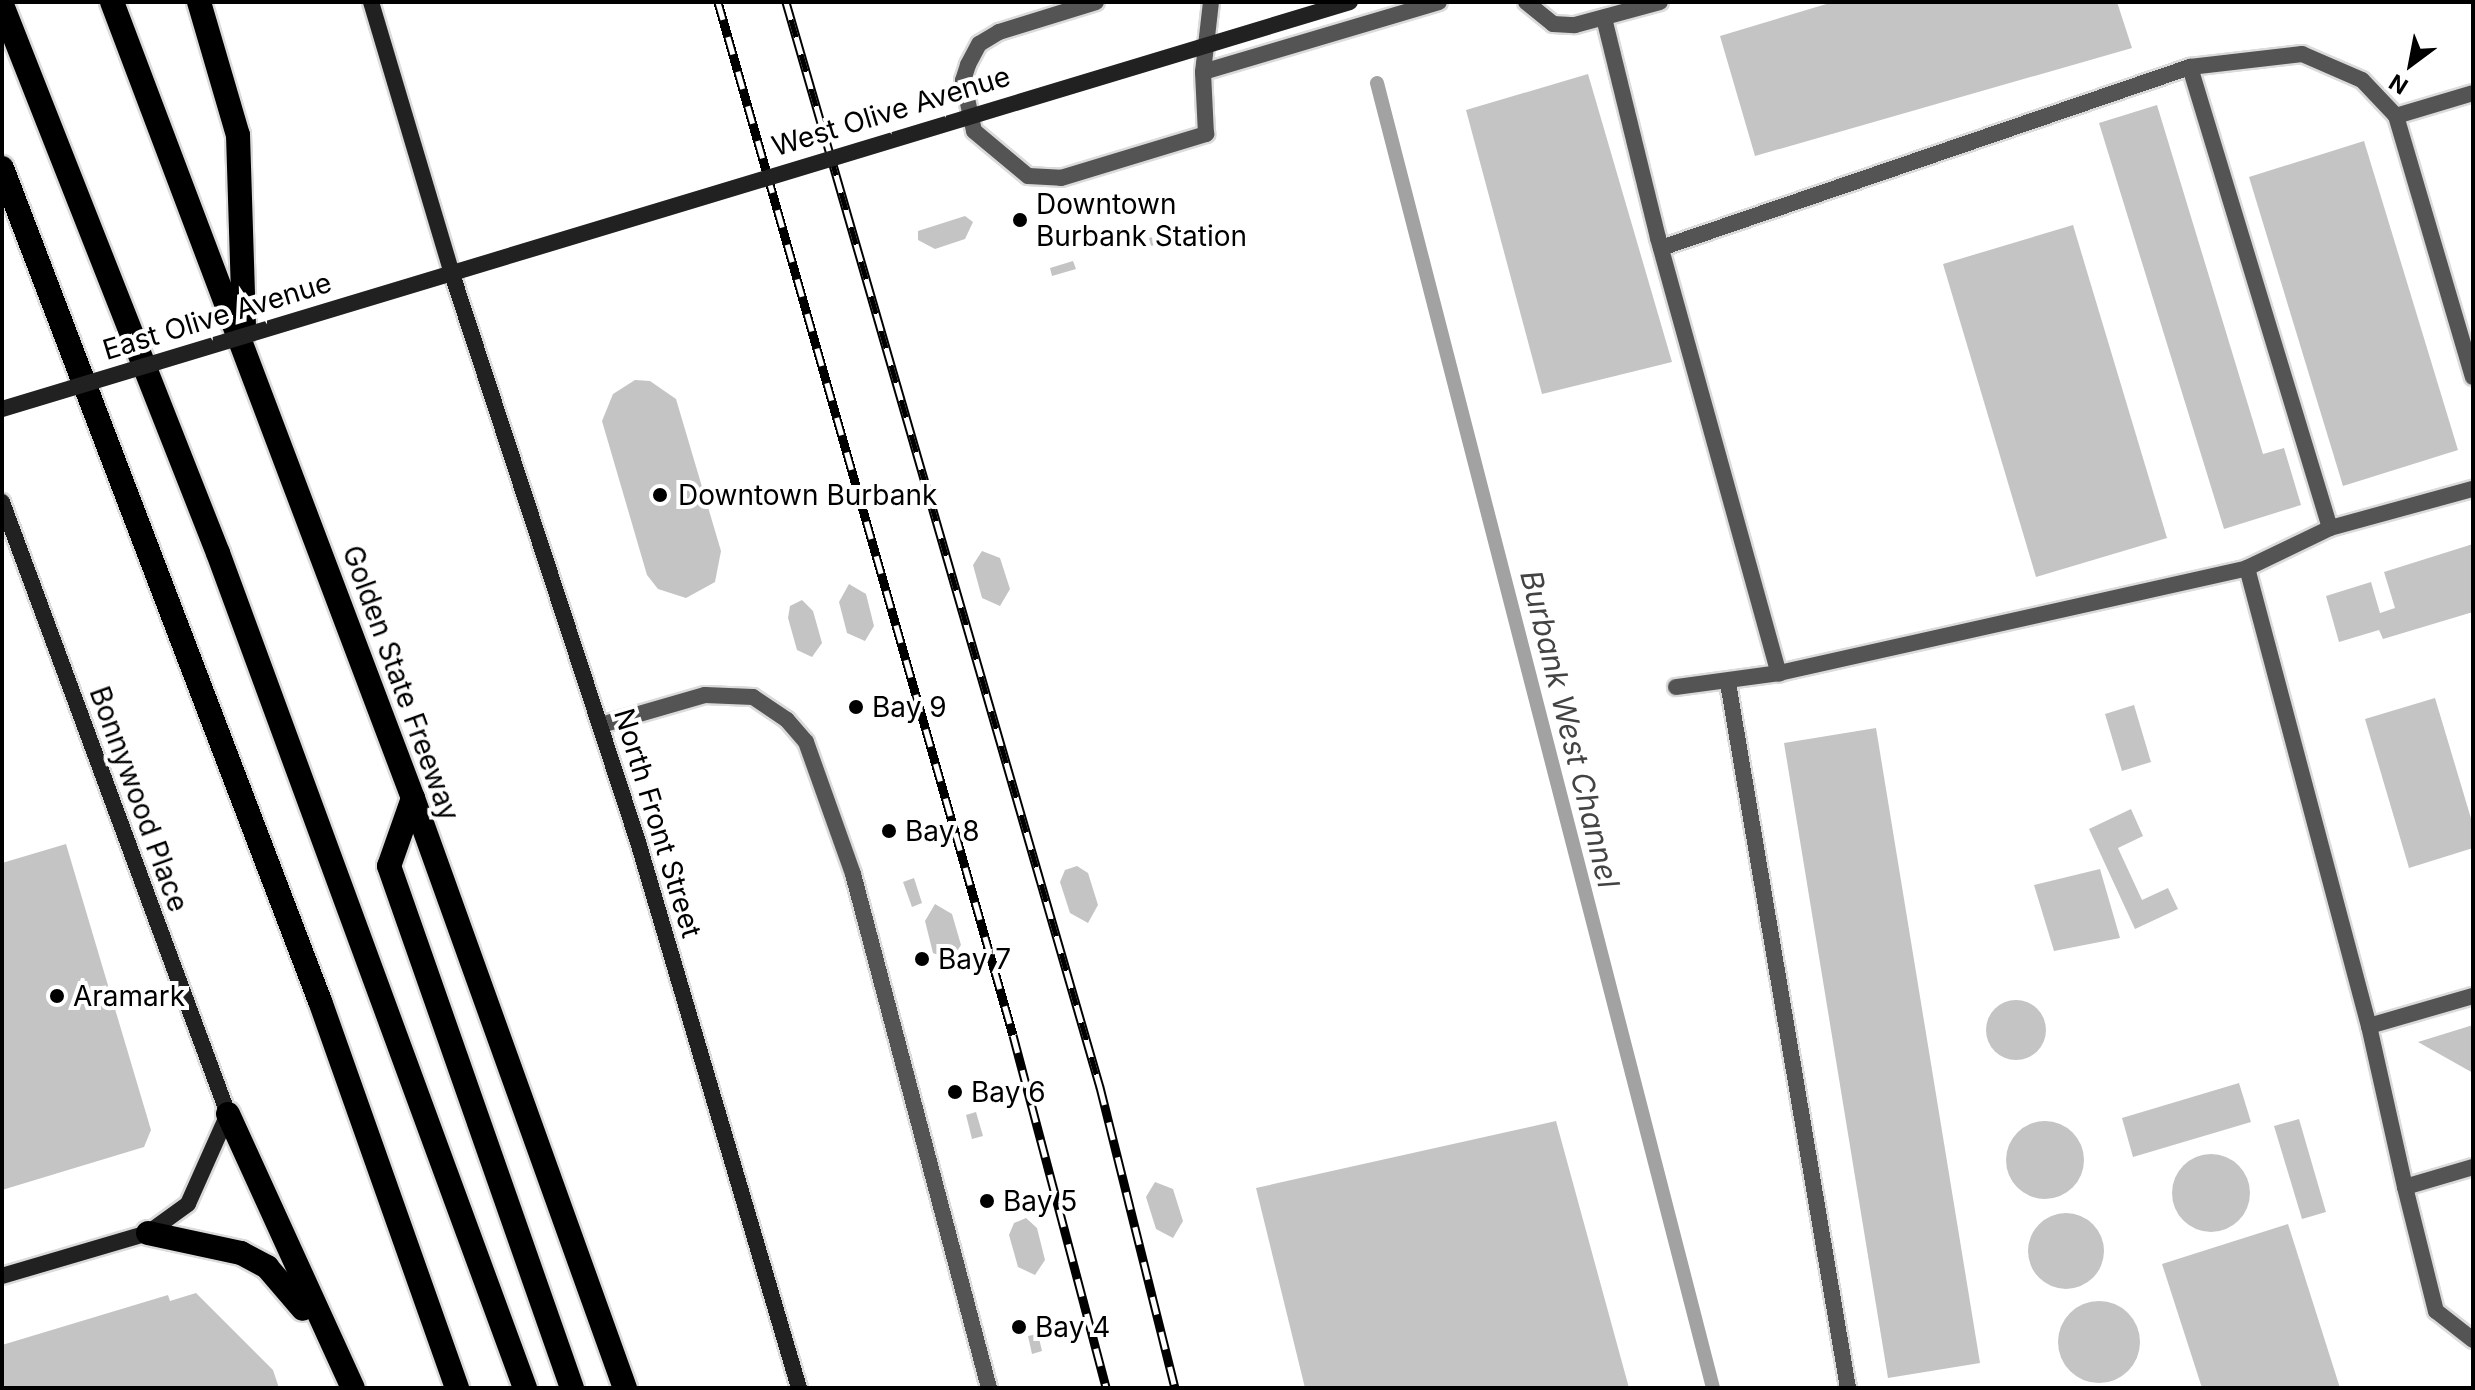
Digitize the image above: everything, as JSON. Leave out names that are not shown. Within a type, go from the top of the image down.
[{"type":"highway","name":"Golden State Freeway","points":[[112,2],[413,798],[625,1388]]},
{"type":"highway","points":[[199,2],[238,135],[245,349]]},
{"type":"highway","points":[[2,5],[218,553],[525,1388]]},
{"type":"highway","points":[[2,168],[320,1001],[457,1388]]},
{"type":"highway","points":[[413,798],[389,866],[572,1388]]},
{"type":"highway","points":[[228,1114],[350,1381]]},
{"type":"highway","points":[[148,1233],[241,1253],[267,1267],[292,1293],[350,1381]]},
{"type":"main road","name":"North Front Street","points":[[371,2],[450,275],[601,725],[799,1388]]},
{"type":"main road","name":"West Olive Avenue","points":[[450,275],[1350,2]]},
{"type":"main road","name":"East Olive Avenue","points":[[2,409],[450,275]]},
{"type":"main road","name":"Bonnywood Place","points":[[2,504],[228,1114]]},
{"type":"main road","points":[[2,1276],[148,1233],[188,1204],[228,1114]]},
{"type":"street","points":[[1096,2],[999,32],[979,44],[963,80],[974,131],[998,158],[1028,176],[1061,178],[1206,134],[1203,72],[1211,2]]},
{"type":"street","points":[[1203,72],[1439,2]]},
{"type":"street","points":[[1526,2],[1553,24],[1604,18],[1660,2]]},
{"type":"street","points":[[1604,18],[1661,248],[1779,673]]},
{"type":"street","points":[[1661,248],[2190,67],[2302,54],[2362,80],[2396,116],[2473,377]]},
{"type":"street","points":[[2190,67],[2330,528]]},
{"type":"street","points":[[2396,116],[2473,93]]},
{"type":"street","points":[[1676,687],[1728,683],[1779,673],[2247,568],[2330,528],[2473,489]]},
{"type":"street","points":[[2247,568],[2369,1026],[2436,1311],[2473,1340]]},
{"type":"street","points":[[1728,683],[1848,1388]]},
{"type":"street","points":[[601,725],[705,695],[753,697],[787,720],[806,742],[853,874],[989,1388]]},
{"type":"street","points":[[2369,1026],[2473,996]]},
{"type":"street","points":[[2405,1187],[2473,1167]]},
{"type":"building","points":[[1833,2],[2117,2],[2132,48],[1755,156],[1720,36]]},
{"type":"building","points":[[1588,74],[1672,362],[1542,394],[1466,110]]},
{"type":"building","points":[[2157,105],[2263,454],[2284,448],[2301,505],[2224,529],[2099,123]]},
{"type":"building","points":[[2364,141],[2458,450],[2343,486],[2249,177]]},
{"type":"building","points":[[965,216],[973,222],[965,239],[935,249],[918,240],[918,231]]},
{"type":"building","points":[[2073,225],[2167,538],[2036,577],[1943,264]]},
{"type":"building","points":[[1172,232],[1174,239],[1151,246],[1149,238]]},
{"type":"building","points":[[1073,261],[1076,269],[1052,276],[1050,268]]},
{"type":"building","points":[[635,380],[650,381],[676,399],[721,551],[715,582],[686,598],[658,589],[647,575],[602,421],[613,394]]},
{"type":"building","points":[[2473,544],[2473,612],[2383,639],[2379,630],[2339,642],[2326,596],[2371,582],[2380,613],[2395,608],[2384,572]]},
{"type":"building","points":[[982,551],[1000,558],[1010,589],[1000,606],[982,598],[973,565]]},
{"type":"building","points":[[849,584],[866,594],[874,626],[865,641],[847,633],[839,602]]},
{"type":"building","points":[[802,600],[813,611],[822,643],[812,657],[797,650],[788,618],[790,606]]},
{"type":"building","points":[[2435,698],[2473,825],[2473,848],[2409,868],[2365,719]]},
{"type":"building","points":[[2134,705],[2151,762],[2122,771],[2105,714]]},
{"type":"building","points":[[1876,728],[1980,1363],[1888,1378],[1784,743]]},
{"type":"building","points":[[2131,809],[2143,836],[2118,848],[2142,900],[2168,888],[2178,909],[2135,929],[2089,829]]},
{"type":"building","name":"Aramark","points":[[66,844],[151,1130],[144,1147],[2,1190],[2,863]]},
{"type":"building","points":[[1077,866],[1088,873],[1098,905],[1088,923],[1070,913],[1060,882],[1065,870]]},
{"type":"building","points":[[2100,869],[2120,938],[2054,951],[2034,885]]},
{"type":"building","points":[[914,878],[922,903],[912,907],[903,882]]},
{"type":"building","points":[[935,904],[952,914],[961,945],[951,960],[933,953],[925,921]]},
{"type":"building","points":[[2016,1000],[2028,1002],[2037,1009],[2044,1018],[2044,1042],[2037,1051],[2028,1058],[2016,1060],[2004,1058],[1995,1051],[1988,1042],[1986,1030],[1988,1018],[1995,1009],[2004,1002]]},
{"type":"building","points":[[2473,1025],[2473,1073],[2418,1042]]},
{"type":"building","points":[[2239,1083],[2251,1122],[2133,1157],[2122,1118]]},
{"type":"building","points":[[976,1112],[983,1136],[972,1139],[966,1115]]},
{"type":"building","points":[[2299,1119],[2326,1212],[2302,1219],[2274,1126]]},
{"type":"building","points":[[1556,1121],[1629,1388],[1305,1388],[1256,1188]]},
{"type":"building","points":[[2045,1121],[2060,1124],[2072,1133],[2081,1145],[2084,1160],[2081,1175],[2072,1187],[2060,1196],[2045,1199],[2030,1196],[2018,1187],[2009,1175],[2006,1160],[2009,1145],[2018,1133],[2030,1124]]},
{"type":"building","points":[[2211,1154],[2226,1157],[2238,1166],[2247,1178],[2250,1193],[2247,1208],[2238,1220],[2226,1229],[2211,1232],[2196,1229],[2184,1220],[2175,1208],[2172,1193],[2175,1178],[2184,1166],[2196,1157]]},
{"type":"building","points":[[1155,1182],[1173,1189],[1183,1221],[1173,1238],[1156,1229],[1146,1197]]},
{"type":"building","points":[[2066,1213],[2081,1216],[2093,1224],[2101,1236],[2104,1251],[2101,1266],[2093,1278],[2081,1286],[2066,1289],[2051,1286],[2039,1278],[2031,1266],[2028,1251],[2031,1236],[2039,1224],[2051,1216]]},
{"type":"building","points":[[1026,1218],[1037,1228],[1045,1260],[1035,1275],[1018,1267],[1009,1235],[1014,1223]]},
{"type":"building","points":[[2288,1224],[2340,1388],[2202,1388],[2162,1264]]},
{"type":"building","points":[[196,1293],[273,1370],[279,1388],[2,1388],[2,1345],[168,1295],[170,1301]]},
{"type":"building","points":[[2099,1301],[2115,1305],[2128,1313],[2136,1326],[2140,1342],[2136,1358],[2128,1371],[2115,1379],[2099,1383],[2083,1379],[2070,1371],[2062,1358],[2058,1342],[2062,1326],[2070,1313],[2083,1305]]},
{"type":"building","points":[[1038,1334],[1042,1351],[1032,1354],[1028,1336]]},
{"type":"waterway","name":"Burbank West Channel","points":[[1377,83],[1713,1388]]},
{"type":"railway","points":[[718,2],[1013,1035],[1106,1388]]},
{"type":"railway","points":[[786,2],[1100,1087],[1175,1388]]},
{"type":"place","name":"Downtown Burbank Station","points":[[1020,220]]},
{"type":"place","name":"Downtown Burbank","points":[[660,495]]},
{"type":"place","name":"Bay 9","points":[[856,707]]},
{"type":"place","name":"Bay 8","points":[[889,831]]},
{"type":"place","name":"Bay 7","points":[[922,959]]},
{"type":"place","name":"Aramark","points":[[57,996]]},
{"type":"place","name":"Bay 6","points":[[955,1092]]},
{"type":"place","name":"Bay 5","points":[[987,1201]]},
{"type":"place","name":"Bay 4","points":[[1019,1327]]}]
